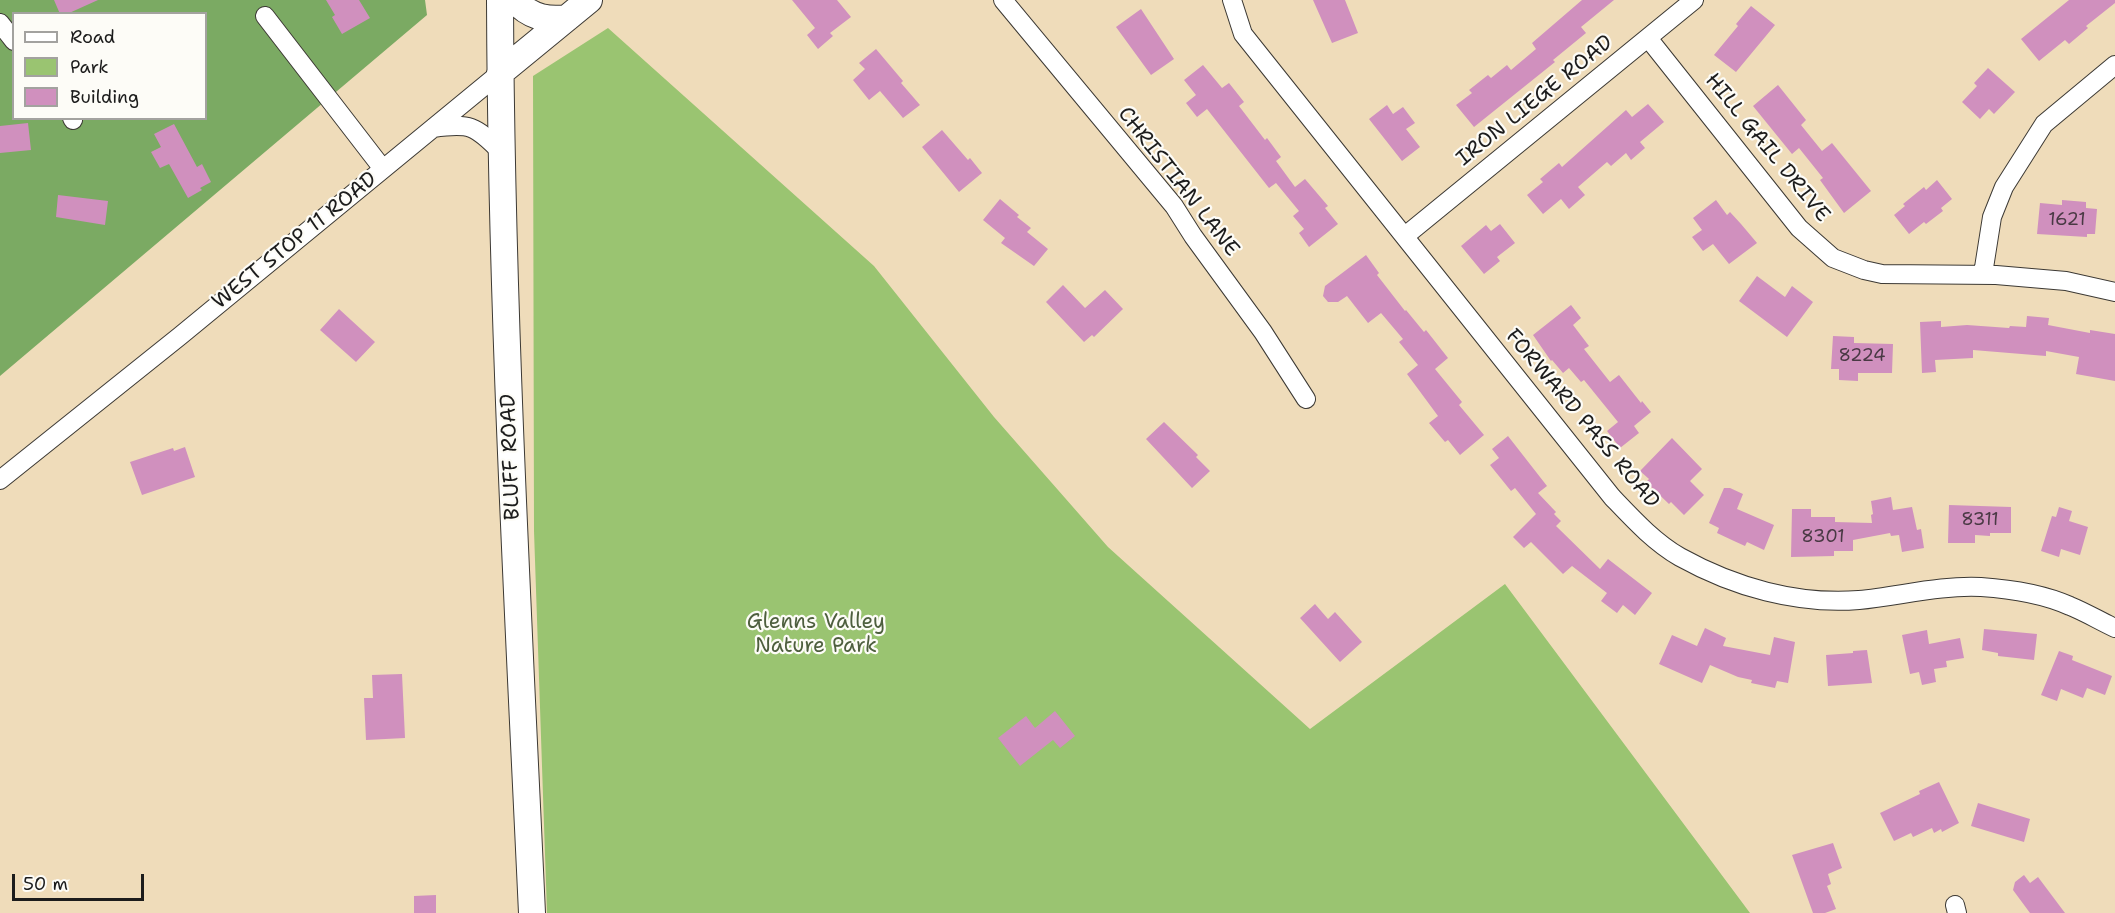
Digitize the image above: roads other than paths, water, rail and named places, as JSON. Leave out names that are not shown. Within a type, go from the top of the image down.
[{"type":"main road","name":"BLUFF ROAD","points":[[500,0],[501,152],[510,443],[532,913]]},
{"type":"main road","points":[[515,0],[526,11],[537,17],[556,20],[567,18]]},
{"type":"main road","name":"WEST STOP 11 ROAD","points":[[500,73],[589,0]]},
{"type":"street","name":"CHRISTIAN LANE","points":[[1003,0],[1174,206],[1263,332],[1306,399]]},
{"type":"street","name":"FORWARD PASS ROAD","points":[[1232,0],[1243,34],[1612,497],[1646,532],[1679,556],[1730,581],[1793,598],[1858,600],[1940,589],[1981,587],[2030,593],[2069,605],[2115,628]]},
{"type":"street","name":"IRON LIEGE ROAD","points":[[1405,236],[1694,0]]},
{"type":"street","points":[[265,16],[383,169]]},
{"type":"street","points":[[0,23],[12,38]]},
{"type":"street","name":"HILL GAIL DRIVE","points":[[1648,38],[1799,228],[1833,258],[1864,270],[1882,273],[1983,274],[2066,281],[2115,292]]},
{"type":"street","points":[[1983,274],[1992,217],[2004,187],[2044,124],[2115,64]]},
{"type":"street","name":"WEST STOP 11 ROAD","points":[[0,480],[180,336],[500,73]]},
{"type":"street","points":[[433,128],[464,125],[479,131],[501,152]]},
{"type":"park label","name":"Glenns Valley Nature Park","points":[[816,635]]}]
